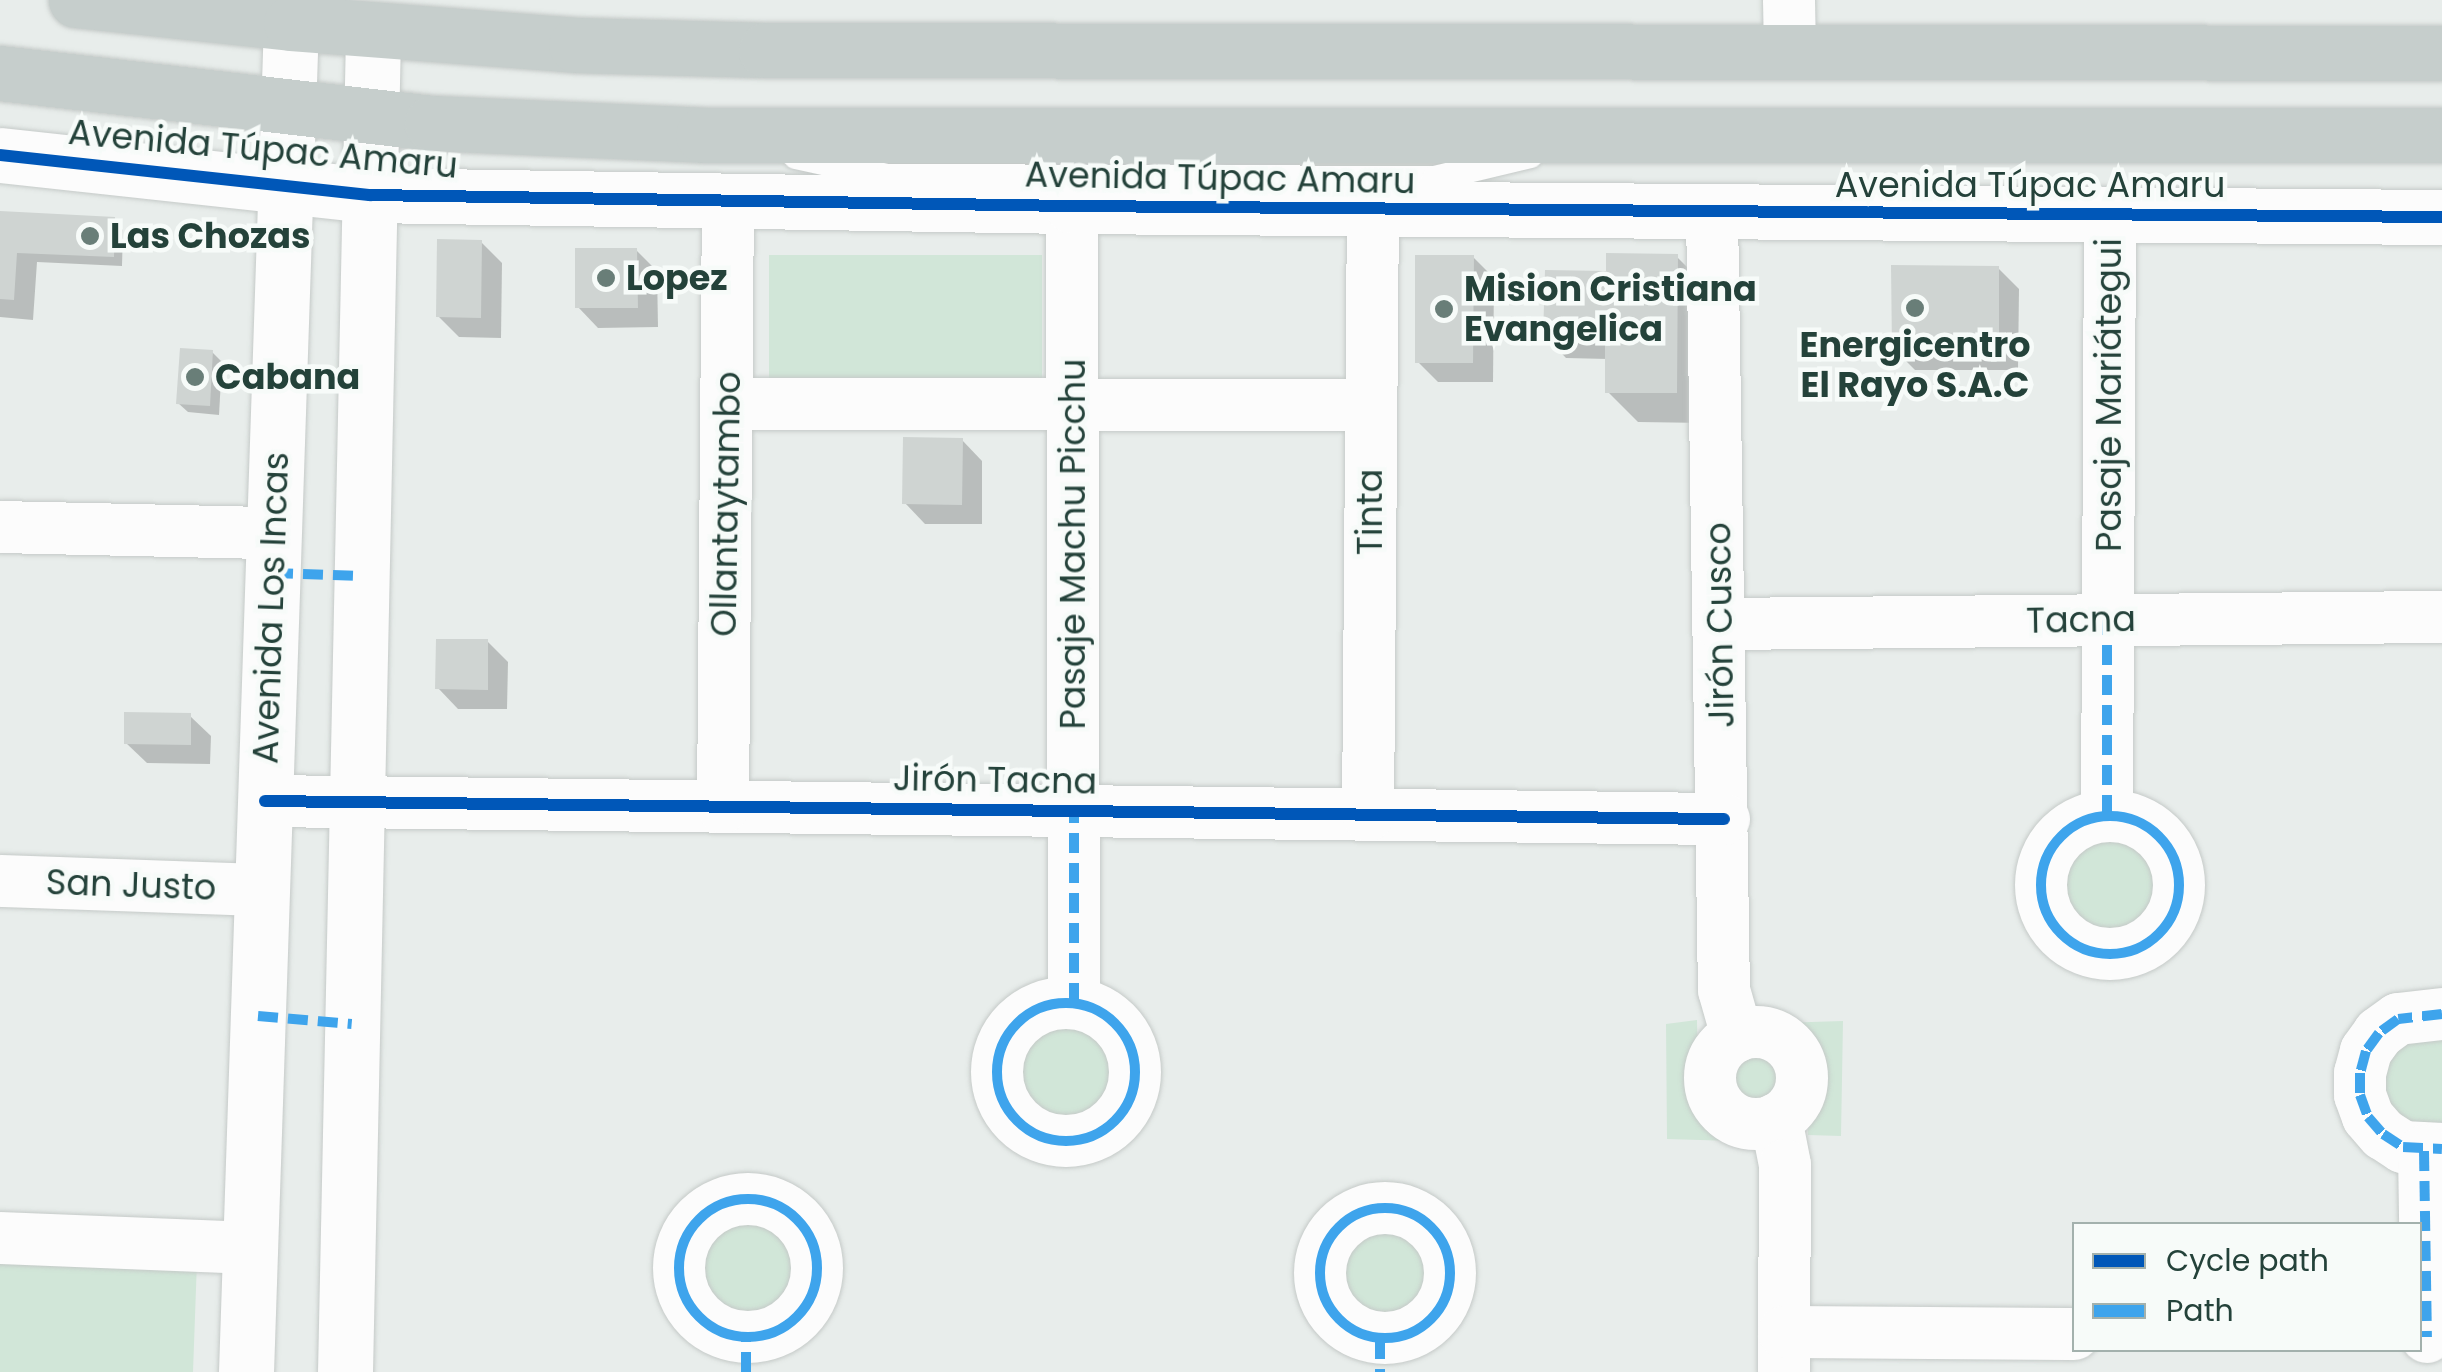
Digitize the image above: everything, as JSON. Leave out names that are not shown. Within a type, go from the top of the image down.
[{"type":"highway","points":[[76,0],[374,15],[576,45],[766,50],[1790,26],[2442,53]]},
{"type":"highway","name":"Avenida Túpac Amaru","points":[[0,74],[432,123],[703,135],[2442,134]]},
{"type":"main road","name":"Avenida Los Incas","points":[[246,1372],[292,12]]},
{"type":"main road","points":[[345,1372],[374,15]]},
{"type":"main road","name":"Avenida Túpac Amaru","points":[[0,155],[370,194],[1072,206],[2442,217]]},
{"type":"street","name":"Ollantaytambo","points":[[723,806],[728,202]]},
{"type":"street","name":"Pasaje Machu Picchu","points":[[1072,206],[1074,1003]]},
{"type":"street","name":"Tinta","points":[[1368,815],[1373,209]]},
{"type":"street","name":"Jirón Cusco","points":[[1712,212],[1724,990],[1737,1036],[1752,1032],[1782,1040],[1800,1065],[1798,1096],[1776,1119],[1785,1165],[1784,1352]]},
{"type":"street","name":"Pasaje Mariátegui","points":[[2107,815],[2110,216]]},
{"type":"street","points":[[727,404],[1371,405]]},
{"type":"street","points":[[0,527],[274,533]]},
{"type":"street","name":"Tacna","points":[[1720,624],[2442,617]]},
{"type":"street","name":"Jirón Tacna","points":[[265,801],[1724,818]]},
{"type":"street","name":"San Justo","points":[[0,881],[262,890]]},
{"type":"street","points":[[2429,1337],[2433,1150],[2402,1147],[2383,1134],[2368,1117],[2360,1096],[2360,1072],[2366,1051],[2380,1032],[2398,1019],[2442,1014]]},
{"type":"street","points":[[0,1238],[250,1248]]},
{"type":"street","points":[[1784,1352],[2072,1334]]},
{"type":"green space","points":[[769,255],[1042,255],[1042,381],[769,382]]},
{"type":"green space","points":[[2111,828],[2133,832],[2152,844],[2164,863],[2168,885],[2164,907],[2152,926],[2133,938],[2111,942],[2089,938],[2070,926],[2058,907],[2054,885],[2058,863],[2070,844],[2089,832]]},
{"type":"green space","points":[[1697,1020],[1698,1075],[1708,1108],[1731,1128],[1733,1141],[1667,1139],[1666,1024]]},
{"type":"green space","points":[[1064,1021],[1084,1025],[1101,1036],[1112,1053],[1116,1073],[1112,1093],[1101,1110],[1084,1121],[1064,1125],[1044,1121],[1027,1110],[1016,1093],[1012,1073],[1016,1053],[1027,1036],[1044,1025]]},
{"type":"green space","points":[[1843,1021],[1841,1136],[1808,1135],[1809,1076],[1800,1044],[1777,1023]]},
{"type":"green space","points":[[2442,1030],[2442,1124],[2422,1127],[2392,1114],[2377,1067],[2382,1053]]},
{"type":"green space","points":[[1754,1045],[1777,1054],[1786,1077],[1777,1100],[1754,1109],[1731,1100],[1722,1077],[1731,1054]]},
{"type":"green space","points":[[747,1212],[768,1216],[786,1228],[798,1246],[802,1267],[798,1288],[786,1306],[768,1318],[747,1322],[726,1318],[708,1306],[696,1288],[692,1267],[696,1246],[708,1228],[726,1216]]},
{"type":"green space","points":[[1385,1222],[1404,1226],[1420,1237],[1431,1253],[1435,1272],[1431,1291],[1420,1307],[1404,1318],[1385,1322],[1366,1318],[1350,1307],[1339,1291],[1335,1272],[1339,1253],[1350,1237],[1366,1226]]},
{"type":"green space","points":[[0,1254],[197,1261],[193,1372],[0,1372]]},
{"type":"building","points":[[0,211],[115,217],[114,257],[17,253],[14,300],[0,299]]},
{"type":"building","points":[[437,239],[482,240],[481,318],[436,317]]},
{"type":"building","name":"Lopez","points":[[575,248],[637,248],[638,308],[575,308]]},
{"type":"building","points":[[1606,253],[1678,254],[1677,393],[1605,393],[1605,340],[1543,338],[1545,270],[1606,271]]},
{"type":"building","name":"Mision Cristiana Evangelica","points":[[1415,255],[1474,255],[1473,363],[1415,363]]},
{"type":"building","points":[[1891,265],[1999,266],[1999,351],[1892,350]]},
{"type":"building","name":"Cabana","points":[[180,348],[213,350],[210,406],[176,404]]},
{"type":"building","points":[[903,437],[963,438],[962,505],[902,504]]},
{"type":"building","points":[[436,639],[488,639],[488,690],[435,689]]},
{"type":"building","points":[[124,712],[191,713],[191,745],[124,744]]},
{"type":"marked path","points":[[273,573],[362,576]]},
{"type":"marked path","points":[[2107,620],[2107,815]]},
{"type":"marked path","points":[[1074,811],[1074,1003]]},
{"type":"marked path","points":[[2110,816],[2136,822],[2159,836],[2173,859],[2179,885],[2173,911],[2159,934],[2136,948],[2110,954],[2084,948],[2061,934],[2047,911],[2041,885],[2047,859],[2061,836],[2084,822],[2110,816]]},
{"type":"marked path","points":[[1066,1003],[1092,1009],[1115,1023],[1129,1046],[1135,1072],[1129,1098],[1115,1121],[1092,1135],[1066,1141],[1040,1135],[1017,1121],[1003,1098],[997,1072],[1003,1046],[1017,1023],[1040,1009],[1066,1003]]},
{"type":"marked path","points":[[2442,1014],[2398,1019],[2379,1033],[2366,1051],[2360,1073],[2360,1095],[2368,1117],[2383,1134],[2403,1147],[2442,1149]]},
{"type":"marked path","points":[[258,1016],[352,1024]]},
{"type":"marked path","points":[[2424,1151],[2427,1337]]},
{"type":"marked path","points":[[748,1199],[774,1204],[797,1219],[812,1242],[817,1268],[812,1294],[797,1317],[774,1332],[748,1337],[722,1332],[699,1317],[684,1294],[679,1268],[684,1242],[699,1219],[722,1204],[748,1199]]},
{"type":"marked path","points":[[1385,1208],[1410,1213],[1431,1227],[1445,1248],[1450,1273],[1445,1298],[1431,1319],[1410,1333],[1385,1338],[1360,1333],[1339,1319],[1325,1298],[1320,1273],[1325,1248],[1339,1227],[1360,1213],[1385,1208]]},
{"type":"marked path","points":[[746,1338],[746,1372]]},
{"type":"marked path","points":[[1380,1339],[1380,1372]]},
{"type":"cycle path","points":[[0,155],[370,195],[1072,206],[2442,217]]},
{"type":"cycle path","points":[[265,801],[1724,819]]},
{"type":"place","name":"Las Chozas","points":[[90,236]]},
{"type":"place","name":"Lopez","points":[[606,278]]},
{"type":"place","name":"Energicentro El Rayo S.A.C","points":[[1915,308]]},
{"type":"place","name":"Mision Cristiana Evangelica","points":[[1444,309]]},
{"type":"place","name":"Cabana","points":[[195,377]]}]
